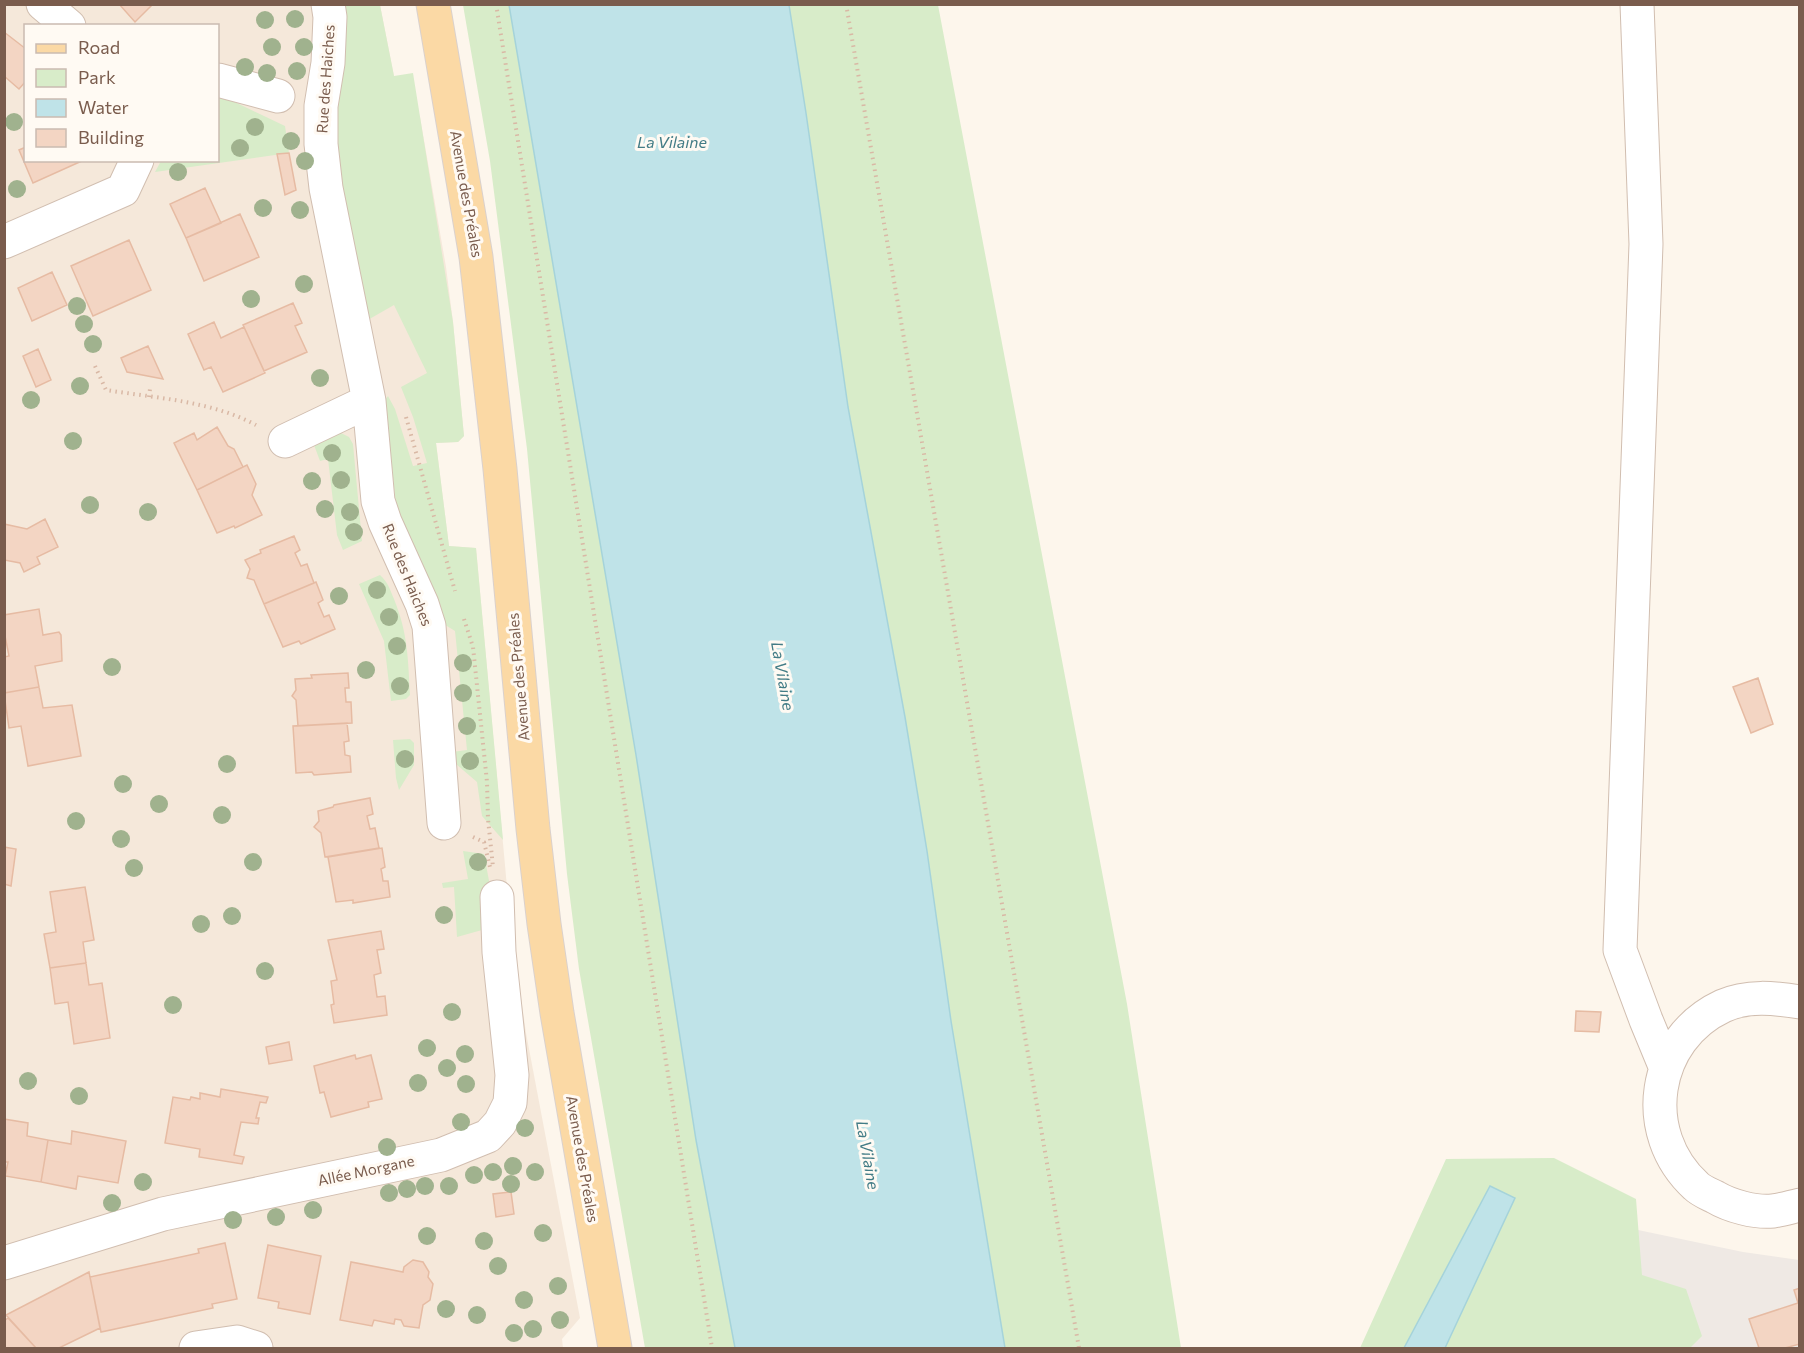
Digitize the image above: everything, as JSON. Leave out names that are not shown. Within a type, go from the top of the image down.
[{"type":"main road","name":"Avenue des Préales","points":[[433,4],[477,257],[544,924],[615,1348]]},
{"type":"street","points":[[43,4],[67,24]]},
{"type":"street","name":"Rue des Haiches","points":[[328,4],[330,16],[328,63],[321,106],[321,144],[326,188],[369,400],[378,501],[422,604],[429,626],[444,823]]},
{"type":"street","points":[[1637,4],[1646,244],[1620,950],[1665,1066]]},
{"type":"street","points":[[219,80],[278,96]]},
{"type":"street","points":[[4,242],[123,190],[136,162]]},
{"type":"street","points":[[285,441],[369,400]]},
{"type":"street","name":"Allée Morgane","points":[[4,1263],[163,1214],[441,1155],[488,1136],[500,1123],[510,1103],[512,1075],[499,952],[497,897]]},
{"type":"street","points":[[1800,1002],[1761,997],[1725,1005],[1703,1017],[1677,1043],[1665,1066],[1658,1102],[1661,1130],[1677,1164],[1697,1187],[1729,1205],[1772,1212],[1800,1205]]},
{"type":"street","points":[[196,1348],[237,1342],[256,1348]]},
{"type":"path","points":[[496,4],[712,1348]]},
{"type":"path","points":[[846,4],[1078,1348]]},
{"type":"path","points":[[95,366],[106,390],[206,406],[240,417],[285,441]]},
{"type":"path","points":[[149,396],[150,389]]},
{"type":"path","points":[[403,410],[457,595]]},
{"type":"path","points":[[463,617],[473,647],[488,782],[488,819],[497,897]]},
{"type":"path","points":[[444,823],[484,843],[497,897]]},
{"type":"shaded area","points":[[5,5],[380,5],[394,76],[420,117],[446,267],[464,436],[458,442],[436,443],[449,546],[476,548],[510,920],[526,1033],[580,1318],[562,1339],[563,1348],[5,1348]]},
{"type":"shaded area","points":[[1619,1226],[1743,1252],[1799,1260],[1799,1348],[1523,1348]]},
{"type":"green space","points":[[339,5],[380,5],[394,76],[413,73],[453,322],[464,436],[458,442],[436,443],[449,546],[476,548],[503,840],[482,816],[477,782],[456,764],[452,752],[467,750],[455,631],[442,623],[396,506],[385,400],[388,396],[395,409],[413,466],[427,463],[401,387],[427,373],[394,305],[366,321],[345,226],[334,118]]},
{"type":"green space","points":[[463,5],[509,5],[636,755],[696,1140],[735,1348],[645,1348],[579,969],[567,874],[527,449],[490,161]]},
{"type":"green space","points":[[789,5],[938,5],[1127,1004],[1181,1348],[1005,1348],[951,1021],[905,717],[848,407]]},
{"type":"green space","points":[[219,94],[285,126],[289,153],[155,172],[160,162],[219,162]]},
{"type":"green space","points":[[341,433],[349,437],[353,444],[362,541],[343,550],[337,535],[328,459],[320,461],[314,445]]},
{"type":"green space","points":[[380,575],[387,583],[394,599],[405,635],[410,695],[406,699],[391,701],[384,641],[359,584]]},
{"type":"green space","points":[[410,739],[414,743],[414,765],[399,790],[393,740]]},
{"type":"green space","points":[[463,851],[484,854],[490,886],[482,930],[457,937],[454,887],[443,888],[442,883],[468,879]]},
{"type":"green space","points":[[1554,1158],[1636,1199],[1642,1275],[1686,1289],[1702,1336],[1690,1348],[1445,1348],[1514,1199],[1490,1186],[1404,1348],[1360,1348],[1446,1159]]},
{"type":"water","name":"La Vilaine","points":[[509,5],[789,5],[848,407],[905,717],[951,1021],[1005,1348],[735,1348],[696,1140],[636,755]]},
{"type":"water","points":[[1490,1186],[1515,1198],[1445,1348],[1404,1348]]},
{"type":"building","points":[[119,4],[153,4],[135,22]]},
{"type":"building","points":[[4,32],[24,47],[24,83],[19,89],[4,76]]},
{"type":"building","points":[[24,148],[24,162],[19,150]]},
{"type":"building","points":[[289,153],[296,190],[285,195],[277,154]]},
{"type":"building","points":[[24,162],[80,162],[33,183]]},
{"type":"building","points":[[205,188],[221,223],[186,238],[170,204]]},
{"type":"building","points":[[240,214],[259,257],[204,281],[186,238]]},
{"type":"building","points":[[129,240],[151,290],[93,316],[71,266]]},
{"type":"building","points":[[52,272],[67,305],[32,321],[18,288]]},
{"type":"building","points":[[293,303],[302,323],[295,326],[307,352],[264,371],[243,325]]},
{"type":"building","points":[[214,322],[221,338],[244,327],[265,373],[223,392],[211,367],[204,370],[188,334]]},
{"type":"building","points":[[148,346],[163,379],[127,372],[121,358]]},
{"type":"building","points":[[38,349],[51,380],[36,387],[23,356]]},
{"type":"building","points":[[217,427],[228,446],[234,449],[243,467],[197,490],[174,443],[194,433],[197,440]]},
{"type":"building","points":[[247,465],[256,484],[252,495],[262,515],[235,528],[234,526],[217,533],[197,490]]},
{"type":"building","points":[[45,519],[58,547],[37,557],[40,564],[24,572],[20,563],[4,560],[4,524],[27,529]]},
{"type":"building","points":[[294,536],[300,550],[295,553],[301,566],[307,564],[314,583],[264,604],[254,580],[247,578],[250,569],[245,560],[261,553],[260,550]]},
{"type":"building","points":[[316,582],[323,600],[318,603],[324,617],[329,615],[335,629],[301,644],[299,641],[283,647],[264,604]]},
{"type":"building","points":[[39,609],[43,635],[59,632],[61,635],[62,661],[35,666],[39,687],[4,693],[4,657],[9,656],[4,631],[4,615]]},
{"type":"building","points":[[348,673],[349,688],[345,688],[346,702],[351,702],[352,723],[298,726],[296,700],[292,696],[296,690],[295,679],[312,678],[311,675]]},
{"type":"building","points":[[1758,678],[1773,724],[1751,733],[1733,687]]},
{"type":"building","points":[[39,687],[43,708],[72,705],[81,756],[28,766],[21,726],[9,728],[4,693]]},
{"type":"building","points":[[347,723],[349,741],[344,742],[345,755],[350,756],[351,772],[314,775],[312,772],[296,773],[293,726]]},
{"type":"building","points":[[370,798],[373,814],[367,816],[370,829],[375,828],[379,848],[325,857],[321,833],[314,827],[319,821],[318,811],[334,805]]},
{"type":"building","points":[[4,847],[16,849],[11,886],[4,884]]},
{"type":"building","points":[[382,848],[385,867],[381,869],[383,881],[388,881],[390,897],[353,903],[353,900],[336,902],[328,857]]},
{"type":"building","points":[[85,887],[94,940],[83,942],[86,963],[50,968],[44,934],[56,932],[50,892]]},
{"type":"building","points":[[381,931],[384,949],[377,950],[381,973],[374,975],[377,997],[385,996],[387,1015],[334,1023],[331,981],[337,980],[328,940]]},
{"type":"building","points":[[86,963],[89,985],[102,983],[110,1038],[74,1044],[68,1002],[55,1004],[50,968]]},
{"type":"building","points":[[1576,1011],[1601,1012],[1599,1032],[1575,1031]]},
{"type":"building","points":[[289,1042],[292,1060],[269,1064],[266,1047]]},
{"type":"building","points":[[355,1055],[356,1059],[371,1055],[382,1099],[368,1102],[369,1107],[331,1117],[324,1092],[320,1093],[314,1066]]},
{"type":"building","points":[[221,1089],[268,1097],[266,1103],[260,1102],[256,1118],[259,1118],[258,1124],[241,1122],[234,1155],[244,1157],[242,1164],[199,1157],[200,1149],[165,1143],[173,1097],[200,1099],[200,1093],[220,1097]]},
{"type":"building","points":[[4,1119],[28,1123],[27,1136],[48,1140],[41,1182],[5,1176],[8,1162],[4,1162]]},
{"type":"building","points":[[72,1131],[126,1141],[118,1183],[78,1176],[76,1189],[41,1182],[48,1140],[71,1144]]},
{"type":"building","points":[[511,1192],[514,1214],[496,1217],[493,1194]]},
{"type":"building","points":[[225,1243],[237,1299],[212,1304],[213,1308],[101,1332],[90,1277],[199,1253],[198,1249]]},
{"type":"building","points":[[268,1245],[321,1256],[310,1314],[278,1308],[279,1302],[258,1298]]},
{"type":"building","points":[[413,1260],[423,1262],[433,1284],[430,1300],[423,1305],[419,1328],[404,1326],[401,1320],[395,1319],[394,1324],[374,1320],[372,1326],[340,1320],[351,1262],[403,1272],[404,1267]]},
{"type":"building","points":[[89,1272],[100,1328],[59,1348],[36,1348],[6,1315]]},
{"type":"building","points":[[1800,1288],[1800,1344],[1785,1348],[1759,1348],[1749,1319],[1798,1303],[1794,1290]]},
{"type":"building","points":[[8,1318],[36,1348],[4,1348],[4,1321]]}]
